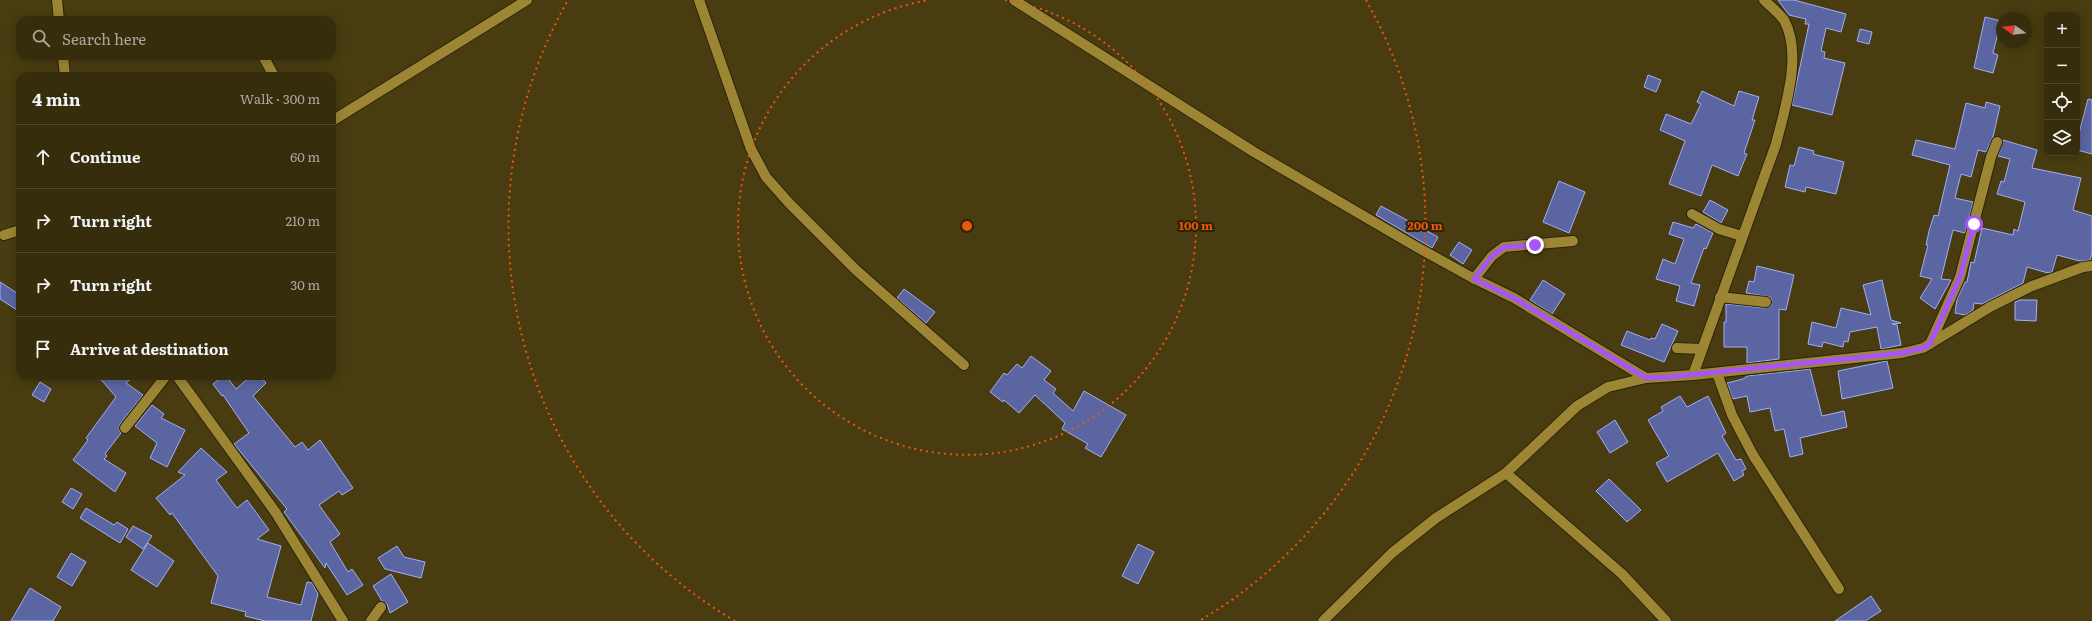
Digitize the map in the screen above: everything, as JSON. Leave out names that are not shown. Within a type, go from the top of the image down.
[{"type":"street","points":[[57,0],[59,16]]},
{"type":"street","points":[[336,119],[527,0]]},
{"type":"street","points":[[699,0],[751,149],[766,177],[789,204],[856,270],[964,365]]},
{"type":"street","points":[[1014,0],[1254,152],[1474,279],[1514,298],[1646,378]]},
{"type":"street","points":[[1693,376],[1776,144],[1786,107],[1793,50],[1791,36],[1783,19],[1764,0]]},
{"type":"street","points":[[63,60],[64,72]]},
{"type":"street","points":[[266,60],[272,72]]},
{"type":"street","points":[[1930,344],[1960,277],[1996,142]]},
{"type":"street","points":[[1692,214],[1719,229],[1742,236]]},
{"type":"street","points":[[4,235],[16,231]]},
{"type":"street","points":[[1474,279],[1492,256],[1504,247],[1573,241]]},
{"type":"street","points":[[1323,621],[1398,548],[1436,518],[1506,473],[1577,406],[1608,387],[1646,378],[1693,376],[1902,353],[1923,348],[1990,307],[2032,286],[2083,267],[2092,266]]},
{"type":"street","points":[[1720,297],[1766,302]]},
{"type":"street","points":[[1677,348],[1702,349]]},
{"type":"street","points":[[1717,373],[1732,415],[1753,455],[1839,589]]},
{"type":"street","points":[[125,428],[163,380]]},
{"type":"street","points":[[180,380],[276,513],[343,621]]},
{"type":"street","points":[[1506,473],[1611,564],[1666,621]]},
{"type":"street","points":[[371,621],[381,607]]},
{"type":"building","points":[[1778,0],[1794,0],[1846,14],[1841,32],[1826,28],[1821,51],[1825,52],[1824,58],[1845,63],[1832,115],[1792,105],[1809,24],[1805,24],[1806,19],[1789,15]]},
{"type":"building","points":[[1985,17],[1996,20],[1996,41],[1993,53],[1998,55],[1993,73],[1974,68]]},
{"type":"building","points":[[1860,29],[1872,32],[1869,44],[1857,41]]},
{"type":"building","points":[[1648,75],[1661,80],[1656,92],[1644,87]]},
{"type":"building","points":[[1702,91],[1734,106],[1739,91],[1759,97],[1752,120],[1755,120],[1744,153],[1747,154],[1738,176],[1712,165],[1701,196],[1669,184],[1685,141],[1660,130],[1666,114],[1691,124],[1701,104],[1697,102]]},
{"type":"building","points":[[2088,99],[2092,100],[2092,154],[2080,151],[2080,130]]},
{"type":"building","points":[[1986,102],[2000,106],[1993,137],[1986,152],[1978,150],[1971,177],[1961,174],[1955,198],[1973,202],[1965,233],[1953,230],[1941,279],[1951,280],[1935,309],[1920,298],[1932,279],[1920,276],[1928,245],[1926,245],[1929,231],[1934,215],[1938,216],[1950,165],[1912,155],[1916,140],[1955,149],[1966,103],[1985,108]]},
{"type":"building","points":[[2003,140],[2037,150],[2032,168],[2081,178],[2073,210],[2092,216],[2092,253],[2090,260],[2080,261],[2057,255],[2052,272],[2048,273],[2027,267],[2023,283],[1982,304],[1974,303],[1973,310],[1965,315],[1955,313],[1957,299],[1965,282],[1967,282],[1971,262],[1974,263],[1982,228],[2013,235],[2014,229],[2018,231],[2025,202],[1997,194],[2001,181],[2004,182],[2010,159],[1998,156]]},
{"type":"building","points":[[1799,147],[1814,151],[1813,154],[1844,162],[1836,194],[1806,187],[1805,192],[1785,187],[1790,165],[1794,166]]},
{"type":"building","points":[[1559,181],[1585,192],[1569,233],[1543,222]]},
{"type":"building","points":[[1710,200],[1728,210],[1721,223],[1703,212]]},
{"type":"building","points":[[1381,206],[1438,237],[1432,248],[1376,215]]},
{"type":"building","points":[[1673,222],[1693,228],[1696,224],[1713,233],[1706,249],[1704,248],[1691,283],[1700,285],[1694,306],[1676,301],[1680,286],[1656,279],[1663,259],[1675,264],[1684,239],[1669,234]]},
{"type":"building","points":[[1459,242],[1472,250],[1463,264],[1450,255]]},
{"type":"building","points":[[1757,266],[1794,275],[1786,310],[1779,309],[1779,359],[1747,363],[1747,347],[1724,347],[1724,322],[1726,322],[1726,304],[1765,308],[1771,306],[1772,300],[1770,297],[1746,293],[1749,281],[1754,282]]},
{"type":"building","points":[[1543,280],[1565,294],[1552,314],[1530,300]]},
{"type":"building","points":[[1882,280],[1891,320],[1901,323],[1892,324],[1897,325],[1901,345],[1881,349],[1877,327],[1850,332],[1848,342],[1844,341],[1843,347],[1823,342],[1822,347],[1808,344],[1812,322],[1836,328],[1841,308],[1871,315],[1863,285]]},
{"type":"building","points":[[0,282],[16,292],[16,309],[0,299]]},
{"type":"building","points":[[904,289],[935,312],[926,323],[897,298]]},
{"type":"building","points":[[2020,300],[2037,300],[2036,321],[2015,320],[2015,302]]},
{"type":"building","points":[[1662,324],[1678,331],[1664,362],[1621,345],[1627,331],[1650,340],[1651,338],[1655,339]]},
{"type":"building","points":[[1031,356],[1051,371],[1044,380],[1056,389],[1053,393],[1073,411],[1084,391],[1126,415],[1101,457],[1085,448],[1088,444],[1062,429],[1065,423],[1035,395],[1019,413],[1004,400],[1003,402],[990,392],[1004,373],[1007,375],[1017,364],[1022,368]]},
{"type":"building","points":[[1887,361],[1893,388],[1842,399],[1838,371]]},
{"type":"building","points":[[1810,369],[1822,416],[1844,411],[1847,427],[1800,438],[1803,454],[1790,457],[1784,429],[1775,431],[1770,408],[1750,412],[1747,396],[1733,399],[1727,383],[1743,379],[1747,376]]},
{"type":"building","points":[[101,380],[129,380],[126,383],[143,395],[120,424],[119,430],[121,433],[105,454],[107,456],[104,459],[126,473],[115,492],[73,460],[88,440],[86,438],[116,397]]},
{"type":"building","points":[[218,380],[229,380],[236,389],[246,380],[263,380],[266,383],[253,396],[295,447],[302,442],[308,450],[320,440],[353,488],[342,495],[339,491],[319,505],[340,534],[330,542],[348,572],[352,569],[363,585],[347,595],[326,563],[325,568],[284,512],[287,509],[234,444],[249,433],[223,395],[222,396],[213,384]]},
{"type":"building","points":[[40,382],[51,389],[44,402],[32,395]]},
{"type":"building","points":[[1680,396],[1687,407],[1708,396],[1726,433],[1722,436],[1736,460],[1741,459],[1746,469],[1742,471],[1744,475],[1734,481],[1718,453],[1667,482],[1656,463],[1669,456],[1648,420],[1663,411],[1661,407]]},
{"type":"building","points":[[152,405],[164,414],[161,418],[185,430],[167,467],[150,458],[157,443],[135,426]]},
{"type":"building","points":[[1615,420],[1628,442],[1610,453],[1597,432]]},
{"type":"building","points":[[201,448],[227,472],[216,480],[237,508],[247,500],[269,530],[257,539],[281,546],[267,597],[301,605],[307,582],[312,583],[318,594],[311,621],[265,621],[245,616],[246,612],[211,603],[218,576],[172,513],[170,515],[156,498],[185,475],[178,472]]},
{"type":"building","points":[[1609,479],[1641,510],[1627,522],[1596,491]]},
{"type":"building","points":[[71,488],[82,494],[73,509],[62,502]]},
{"type":"building","points":[[86,508],[114,525],[117,522],[128,529],[120,543],[80,518]]},
{"type":"building","points":[[133,526],[152,536],[143,549],[126,537]]},
{"type":"building","points":[[148,543],[174,561],[157,587],[131,570]]},
{"type":"building","points":[[1138,544],[1154,552],[1138,584],[1122,576]]},
{"type":"building","points":[[397,546],[404,557],[425,562],[421,578],[385,569],[378,558]]},
{"type":"building","points":[[71,553],[86,562],[72,586],[57,577]]},
{"type":"building","points":[[391,574],[408,602],[390,613],[387,604],[382,601],[373,586]]},
{"type":"building","points":[[30,588],[61,607],[53,621],[11,621]]},
{"type":"building","points":[[1871,596],[1881,611],[1865,621],[1835,621]]},
{"type":"route","points":[[1535,245],[1504,247],[1492,256],[1474,279],[1514,298],[1646,378],[1693,376],[1902,353],[1923,348],[1930,344],[1960,277],[1974,224]]}]
